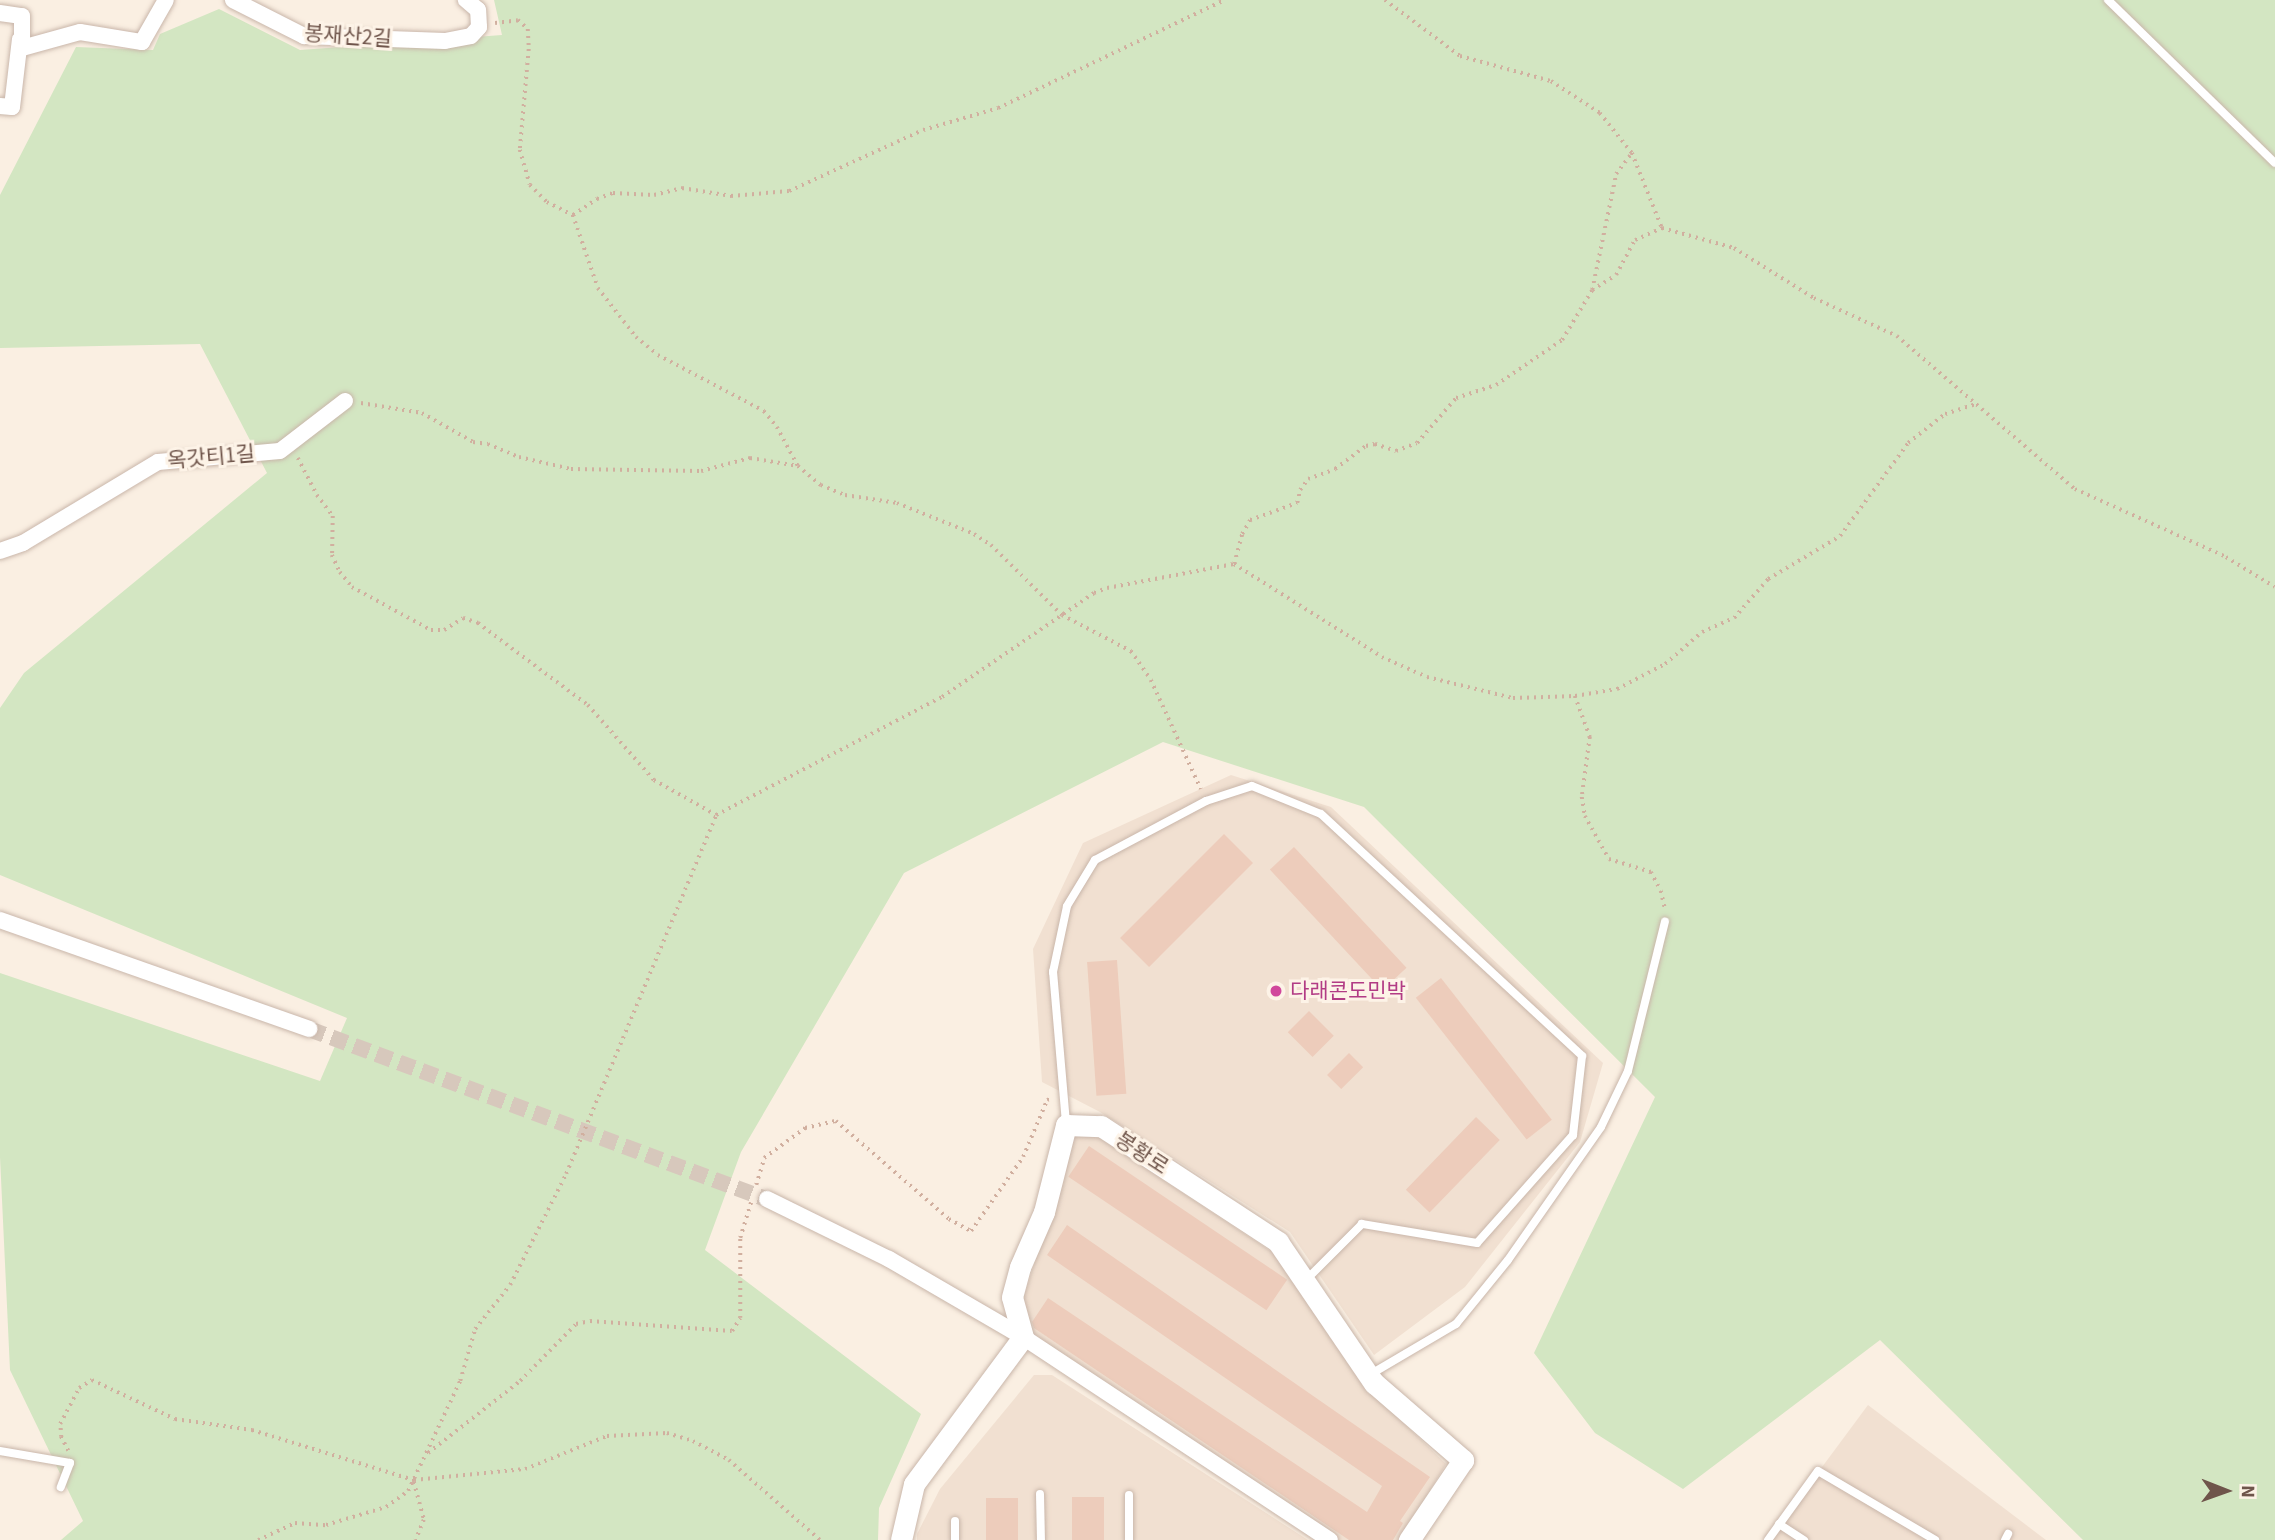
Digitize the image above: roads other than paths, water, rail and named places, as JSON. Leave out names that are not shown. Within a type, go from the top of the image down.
[{"type":"street","points":[[22,16],[22,48],[80,32],[142,42],[166,0]]},
{"type":"street","name":"봉재산2길","points":[[233,0],[261,7],[304,36],[445,41],[475,32],[478,10],[466,0]]},
{"type":"street","points":[[0,13],[22,16]]},
{"type":"street","points":[[0,106],[12,107],[22,16]]},
{"type":"street","name":"옥갓티1길","points":[[0,551],[23,543],[158,462],[280,451],[345,401]]},
{"type":"street","points":[[0,920],[309,1030]]},
{"type":"street","points":[[1023,1337],[1012,1297],[1020,1267],[1044,1212],[1066,1125]]},
{"type":"street","name":"봉황로","points":[[1066,1125],[1101,1126],[1278,1242],[1369,1375],[1463,1460],[1409,1540]]},
{"type":"street","points":[[767,1199],[890,1259],[1023,1337],[1330,1540]]},
{"type":"street","points":[[901,1540],[914,1485],[1023,1337]]},
{"type":"lane","points":[[2108,0],[2275,163]]},
{"type":"lane","points":[[1066,1125],[1053,972],[1067,906],[1095,860],[1206,801],[1252,786],[1321,814],[1583,1056],[1573,1135],[1476,1243],[1362,1224],[1305,1281]]},
{"type":"lane","points":[[1369,1375],[1456,1324],[1508,1259],[1601,1127],[1628,1071],[1665,922]]},
{"type":"lane","points":[[0,1451],[70,1463],[61,1488]]},
{"type":"lane","points":[[1768,1540],[1818,1471],[1934,1540]]},
{"type":"lane","points":[[1040,1494],[1041,1540]]},
{"type":"lane","points":[[1129,1495],[1129,1540]]},
{"type":"lane","points":[[955,1521],[955,1540]]},
{"type":"lane","points":[[1779,1524],[1804,1540]]},
{"type":"tunnel","points":[[309,1029],[767,1199]]},
{"type":"place","name":"다래콘도민박","points":[[1276,991]]}]
